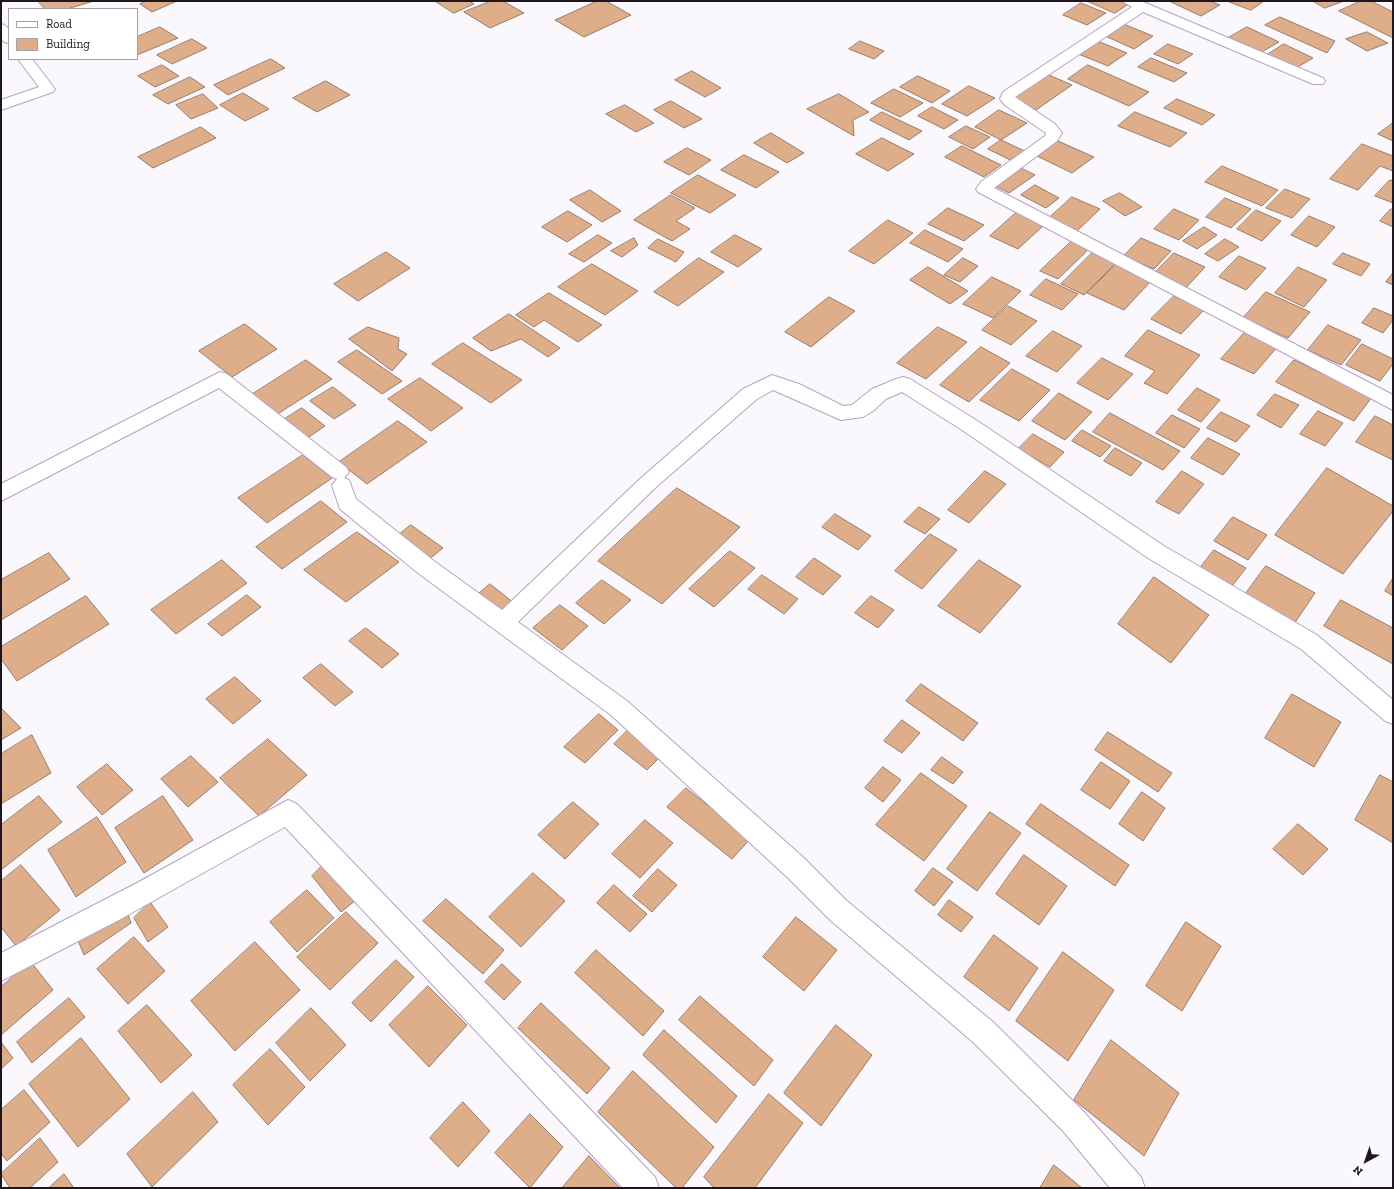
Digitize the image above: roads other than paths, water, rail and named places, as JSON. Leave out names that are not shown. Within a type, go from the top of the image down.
[{"type":"street","points":[[1318,80],[1135,4],[1008,95],[1007,99],[1010,102],[1050,127],[1054,133],[1052,138],[987,184],[984,189],[1390,396]]},
{"type":"street","points":[[1,28],[8,38]]},
{"type":"street","points":[[1,105],[48,89],[26,60]]},
{"type":"street","points":[[1,493],[220,378],[341,478],[347,503],[426,567],[619,708],[795,867],[838,910],[983,1032],[1073,1121],[1130,1188]]},
{"type":"street","points":[[503,623],[648,483],[750,394],[764,385],[772,382],[792,389],[841,412],[856,412],[866,406],[879,394],[903,384],[969,425],[1156,552],[1309,642],[1393,714]]},
{"type":"street","points":[[1,967],[63,937],[194,868],[288,812],[644,1188]]}]
